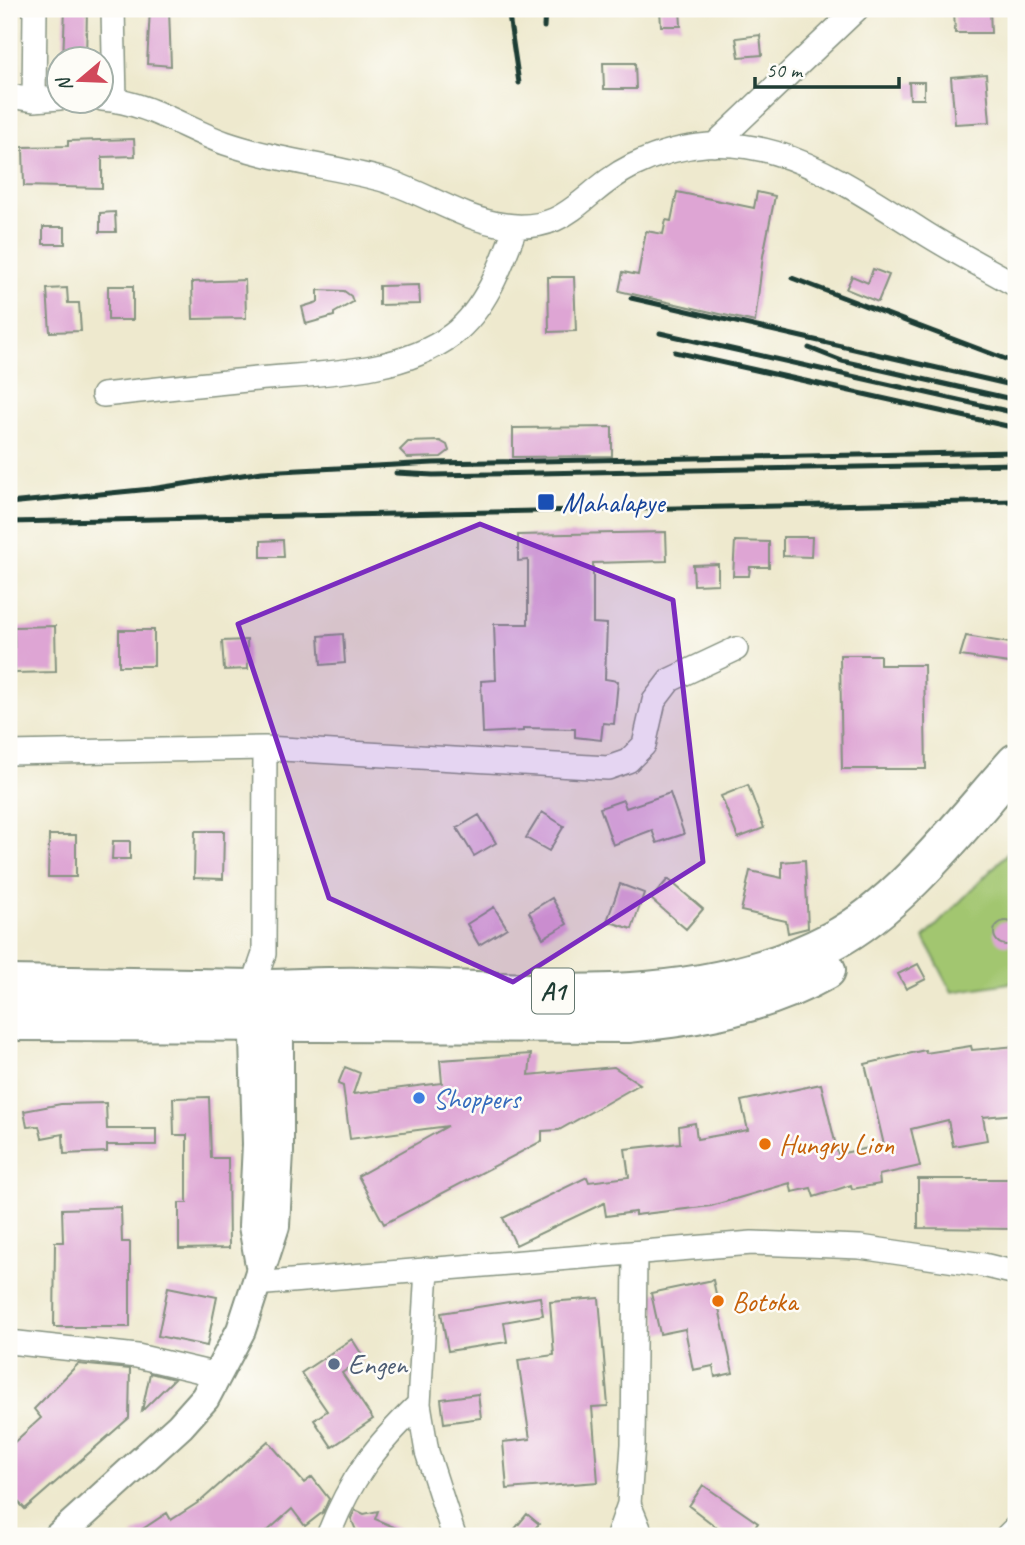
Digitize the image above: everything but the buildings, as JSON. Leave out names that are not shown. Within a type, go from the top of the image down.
[{"type":"highway","name":"A1","points":[[9,1021],[266,994],[385,987],[628,994],[687,987],[744,975],[834,941],[892,898],[1016,763]]},
{"type":"highway","name":"A1","points":[[9,985],[266,994],[628,1023],[698,1016],[750,1003],[803,983],[844,960],[907,918],[950,876],[1016,800]]},
{"type":"street","points":[[34,100],[35,9]]},
{"type":"street","points":[[111,46],[113,9]]},
{"type":"street","points":[[714,145],[857,9]]},
{"type":"street","points":[[9,96],[46,99]]},
{"type":"street","points":[[116,101],[154,110],[225,142],[330,170],[381,179],[501,225],[534,227],[563,218],[613,175],[664,150],[714,145],[783,154],[812,164],[947,247],[1016,285]]},
{"type":"street","points":[[103,395],[345,370],[394,361],[433,347],[454,334],[474,312],[499,272],[516,226]]},
{"type":"street","points":[[9,753],[265,748],[608,768],[628,761],[644,746],[654,701],[670,680],[736,649]]},
{"type":"street","points":[[59,1536],[180,1426],[205,1398],[241,1330],[275,1226],[278,1197],[266,994],[265,748]]},
{"type":"street","points":[[258,1275],[427,1269],[635,1255],[752,1243],[860,1247],[983,1265],[1016,1273]]},
{"type":"street","points":[[618,1536],[629,1504],[634,1444],[635,1255]]},
{"type":"street","points":[[427,1269],[419,1404],[427,1452],[454,1536]]},
{"type":"street","points":[[9,1342],[137,1356],[218,1376]]},
{"type":"street","points":[[328,1536],[344,1495],[369,1457],[419,1404]]},
{"type":"street","points":[[629,1504],[642,1536]]},
{"type":"street","points":[[1007,1536],[1016,1527]]},
{"type":"highlighted area","points":[[480,524],[673,600],[703,862],[513,982],[329,898],[238,624]]},
{"type":"green space","points":[[1016,845],[1016,982],[952,992],[924,938]]},
{"type":"railway","points":[[508,9],[519,83]]},
{"type":"railway","points":[[544,27],[545,9]]},
{"type":"railway","points":[[792,278],[1016,363]]},
{"type":"railway","points":[[631,298],[1016,386]]},
{"type":"railway","points":[[660,333],[1016,413]]},
{"type":"railway","points":[[809,348],[842,361],[1016,400]]},
{"type":"railway","points":[[675,352],[1016,428]]},
{"type":"railway","points":[[9,503],[151,489],[262,472],[433,463],[1016,452]]},
{"type":"railway","points":[[396,473],[433,475],[1016,464]]},
{"type":"railway","points":[[9,522],[1016,501]]},
{"type":"place","name":"Mahalapye","points":[[546,502]]},
{"type":"place","name":"Shoppers","points":[[419,1098]]},
{"type":"place","name":"Hungry Lion","points":[[765,1144]]},
{"type":"place","name":"Botoka","points":[[718,1301]]},
{"type":"place","name":"Engen","points":[[334,1364]]}]
